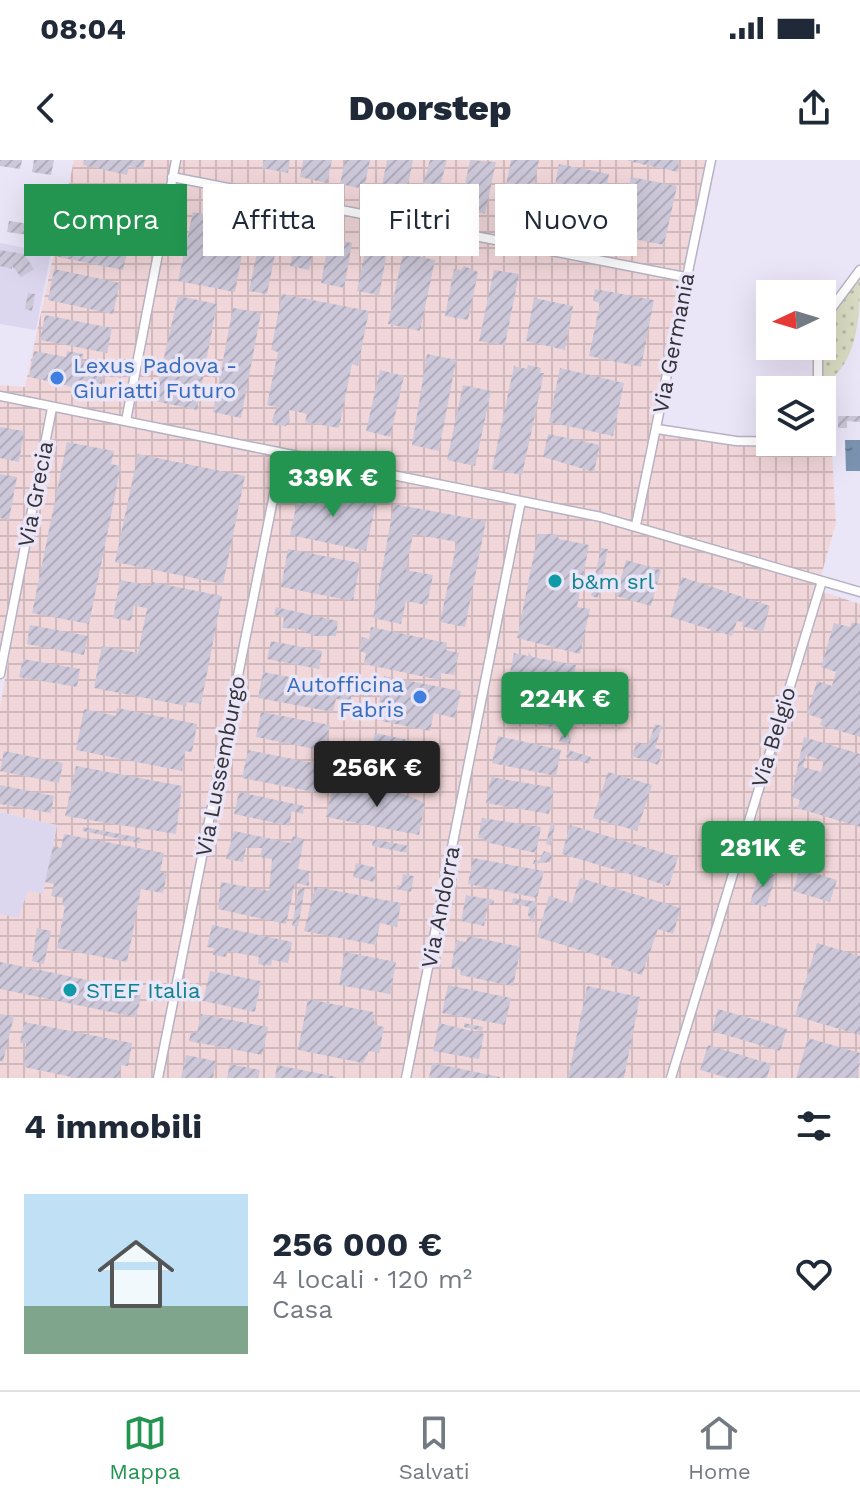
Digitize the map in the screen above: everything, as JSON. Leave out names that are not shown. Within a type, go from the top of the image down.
[{"type":"street","points":[[126,421],[176,160]]},
{"type":"street","name":"Via Germania","points":[[636,525],[711,160]]},
{"type":"street","points":[[172,177],[685,277]]},
{"type":"street","points":[[836,302],[860,270]]},
{"type":"street","points":[[0,396],[636,525],[860,592]]},
{"type":"street","name":"Via Grecia","points":[[0,674],[52,408]]},
{"type":"street","points":[[657,429],[756,441]]},
{"type":"street","name":"Via Lussemburgo","points":[[158,1078],[282,454]]},
{"type":"street","name":"Via Andorra","points":[[406,1078],[521,501]]},
{"type":"street","name":"Via Belgio","points":[[671,1078],[822,581]]},
{"type":"shaded area","points":[[74,160],[713,160],[660,429],[756,440],[756,456],[832,456],[836,523],[817,590],[860,604],[860,1078],[0,1078],[0,914],[18,918],[28,891],[43,894],[57,825],[0,812],[0,707],[10,653],[0,650],[0,385],[25,387],[53,256],[187,256],[187,184],[69,184]]},
{"type":"shaded area","points":[[0,243],[24,248],[24,256],[50,256],[36,330],[0,324]]},
{"type":"shaded area","points":[[0,812],[57,825],[43,894],[18,918],[0,914]]},
{"type":"green space","points":[[860,269],[858,319],[851,350],[835,376],[822,376],[822,360],[836,360],[836,302]]},
{"type":"water","points":[[845,440],[860,440],[860,471],[846,471]]},
{"type":"building","points":[[0,160],[22,160],[20,169],[0,166]]},
{"type":"building","points":[[34,160],[54,160],[51,175],[32,172]]},
{"type":"building","points":[[84,160],[145,160],[143,169],[129,166],[127,175],[83,165]]},
{"type":"building","points":[[264,160],[290,160],[288,173],[262,168]]},
{"type":"building","points":[[303,160],[332,160],[327,183],[300,177]]},
{"type":"building","points":[[345,160],[370,160],[365,184],[360,184],[360,188],[340,184]]},
{"type":"building","points":[[387,160],[413,160],[408,184],[382,184]]},
{"type":"building","points":[[430,160],[447,160],[441,184],[424,184]]},
{"type":"building","points":[[470,160],[496,162],[485,214],[479,213],[479,184],[465,184]]},
{"type":"building","points":[[511,160],[539,160],[534,184],[506,184]]},
{"type":"building","points":[[679,160],[678,172],[628,161]]},
{"type":"building","points":[[559,164],[609,174],[607,184],[555,184]]},
{"type":"building","points":[[631,177],[677,186],[664,245],[637,240],[637,184],[629,184]]},
{"type":"building","points":[[193,212],[203,214],[203,256],[242,256],[235,292],[178,281],[183,256],[187,256]]},
{"type":"building","points":[[9,221],[24,223],[24,234],[7,232]]},
{"type":"building","points":[[344,242],[352,243],[344,288],[321,283],[326,256],[344,256]]},
{"type":"building","points":[[0,250],[24,254],[34,269],[21,277],[12,266],[12,269],[0,266]]},
{"type":"building","points":[[54,256],[126,256],[123,270]]},
{"type":"building","points":[[256,256],[275,256],[267,294],[249,291]]},
{"type":"building","points":[[292,256],[312,256],[309,270],[290,266]]},
{"type":"building","points":[[364,256],[386,256],[379,295],[357,291]]},
{"type":"building","points":[[402,256],[435,260],[420,331],[388,324]]},
{"type":"building","points":[[464,266],[478,272],[468,320],[445,316],[454,269],[461,270]]},
{"type":"building","points":[[54,269],[120,283],[113,314],[48,300]]},
{"type":"building","points":[[494,270],[519,274],[505,345],[479,341]]},
{"type":"building","points":[[595,289],[654,300],[641,367],[589,356],[600,303],[593,301]]},
{"type":"building","points":[[28,293],[35,294],[32,311],[25,309]]},
{"type":"building","points":[[282,294],[369,311],[358,366],[352,364],[339,428],[305,422],[307,414],[289,410],[290,421],[286,426],[274,425],[272,420],[277,407],[267,405],[278,352],[271,350]]},
{"type":"building","points":[[178,296],[217,304],[197,410],[154,401]]},
{"type":"building","points":[[534,298],[573,306],[565,350],[526,341]]},
{"type":"building","points":[[233,308],[261,313],[241,418],[213,412]]},
{"type":"building","points":[[45,315],[112,328],[107,353],[40,340]]},
{"type":"building","points":[[34,351],[66,357],[67,351],[83,354],[82,361],[106,366],[100,393],[29,377]]},
{"type":"building","points":[[427,354],[456,360],[439,451],[412,445]]},
{"type":"building","points":[[528,365],[541,368],[540,373],[544,373],[522,475],[492,469],[514,366],[527,369]]},
{"type":"building","points":[[560,368],[624,383],[613,436],[549,422]]},
{"type":"building","points":[[380,370],[404,376],[390,437],[366,431]]},
{"type":"building","points":[[463,385],[491,391],[475,466],[447,460]]},
{"type":"building","points":[[838,416],[860,416],[860,422],[847,421],[847,428],[838,428]]},
{"type":"building","points":[[0,427],[24,431],[19,462],[0,458]]},
{"type":"building","points":[[548,434],[600,445],[594,472],[543,457]]},
{"type":"building","points":[[67,442],[114,451],[111,464],[121,466],[89,624],[32,613]]},
{"type":"building","points":[[138,454],[245,476],[223,584],[115,562]]},
{"type":"building","points":[[0,474],[17,477],[9,520],[0,518]]},
{"type":"building","points":[[300,487],[376,502],[366,551],[290,535]]},
{"type":"building","points":[[394,504],[486,521],[465,627],[440,622],[457,542],[413,534],[406,570],[433,575],[427,605],[406,601],[401,624],[373,618]]},
{"type":"building","name":"b&m srl","points":[[538,534],[556,534],[559,539],[589,545],[577,607],[590,609],[580,654],[517,638]]},
{"type":"building","points":[[601,548],[608,549],[598,598],[591,596]]},
{"type":"building","points":[[288,549],[360,563],[353,601],[281,587]]},
{"type":"building","points":[[626,560],[661,570],[651,606],[616,596]]},
{"type":"building","points":[[682,577],[770,606],[763,632],[742,626],[743,622],[737,621],[732,636],[670,617]]},
{"type":"building","points":[[120,580],[151,586],[152,582],[222,596],[201,704],[187,702],[186,706],[94,688],[102,646],[138,653],[147,608],[134,606],[131,621],[113,618]]},
{"type":"building","points":[[276,607],[338,621],[336,636],[314,636],[298,629],[282,628],[284,618],[274,614]]},
{"type":"building","points":[[852,622],[860,624],[860,737],[820,725],[822,719],[807,714],[817,681],[832,686],[836,672],[821,667],[834,623],[850,627]]},
{"type":"building","points":[[30,625],[88,636],[84,655],[27,644]]},
{"type":"building","points":[[371,627],[447,643],[446,650],[459,653],[454,675],[441,673],[440,680],[364,664],[366,653],[359,651],[362,637],[369,639]]},
{"type":"building","points":[[271,641],[322,651],[319,669],[267,659]]},
{"type":"building","points":[[529,652],[532,657],[576,665],[571,694],[508,682],[514,653],[528,656]]},
{"type":"building","points":[[23,659],[80,669],[77,687],[19,677]]},
{"type":"building","points":[[263,672],[349,688],[352,694],[346,718],[341,711],[343,701],[336,699],[333,712],[258,698]]},
{"type":"building","name":"Autofficina Fabris","points":[[384,676],[461,691],[455,718],[434,713],[430,731],[376,720]]},
{"type":"building","points":[[516,699],[569,710],[565,730],[512,719]]},
{"type":"building","points":[[117,708],[197,724],[192,752],[185,751],[182,771],[76,750],[84,709],[116,716]]},
{"type":"building","points":[[261,712],[330,725],[324,751],[256,737]]},
{"type":"building","points":[[655,724],[662,726],[655,748],[663,750],[658,765],[632,756],[637,742],[648,745]]},
{"type":"building","points":[[375,733],[422,743],[418,765],[435,768],[430,791],[366,778]]},
{"type":"building","points":[[561,735],[571,737],[570,744],[559,742]]},
{"type":"building","points":[[498,736],[561,750],[556,776],[492,763]]},
{"type":"building","points":[[804,737],[860,754],[860,827],[797,808],[800,800],[791,797]],"holes":[[[806,755],[824,761],[821,772],[803,767]]]},
{"type":"building","points":[[248,750],[323,765],[318,793],[242,778]]},
{"type":"building","points":[[568,750],[591,757],[589,764],[566,757]]},
{"type":"building","points":[[4,751],[63,763],[59,783],[0,771]]},
{"type":"building","points":[[76,766],[182,786],[176,834],[65,816]]},
{"type":"building","points":[[608,772],[652,785],[637,831],[593,818]]},
{"type":"building","points":[[491,777],[550,787],[554,790],[549,814],[486,803]]},
{"type":"building","points":[[333,784],[364,791],[365,787],[384,795],[384,791],[396,791],[425,803],[419,835],[326,817]]},
{"type":"building","points":[[0,785],[54,796],[51,813],[0,804]]},
{"type":"building","points":[[239,792],[304,806],[303,814],[292,811],[289,826],[234,814]]},
{"type":"building","points":[[482,818],[541,827],[536,853],[478,838]]},
{"type":"building","points":[[551,823],[555,824],[551,845],[546,844]]},
{"type":"building","points":[[570,825],[678,857],[669,886],[562,854]]},
{"type":"building","points":[[83,827],[141,838],[140,843],[83,831]]},
{"type":"building","points":[[234,831],[291,843],[293,836],[304,839],[298,869],[309,871],[309,886],[295,883],[286,924],[218,909],[221,882],[269,891],[272,859],[260,857],[262,848],[246,848],[243,862],[226,859]]},
{"type":"building","points":[[64,834],[164,853],[160,872],[167,874],[163,893],[141,889],[127,962],[57,948],[65,906],[62,905],[63,898],[51,896],[54,884],[45,882],[53,846],[61,848]]},
{"type":"building","points":[[373,839],[409,846],[408,853],[372,846]]},
{"type":"building","points":[[795,843],[813,848],[811,856],[792,851]]},
{"type":"building","points":[[544,851],[553,854],[550,862],[533,864],[534,860],[539,861]]},
{"type":"building","points":[[473,858],[544,871],[537,898],[468,884]]},
{"type":"building","points":[[356,863],[377,868],[374,882],[353,877]]},
{"type":"building","points":[[800,869],[837,880],[830,902],[793,891]]},
{"type":"building","points":[[760,870],[776,875],[766,907],[750,903]]},
{"type":"building","points":[[403,874],[414,876],[411,892],[396,889],[397,885],[401,886]]},
{"type":"building","points":[[580,878],[681,908],[673,934],[658,929],[642,975],[611,966],[612,960],[537,937],[549,896],[572,903]]},
{"type":"building","points":[[299,886],[305,888],[298,927],[292,926]]},
{"type":"building","points":[[315,887],[401,903],[397,927],[380,923],[376,945],[304,931]]},
{"type":"building","points":[[466,895],[494,900],[493,905],[488,904],[484,926],[461,921]]},
{"type":"building","points":[[513,898],[537,902],[533,923],[528,915],[529,907],[512,903]]},
{"type":"building","points":[[212,925],[292,942],[288,963],[272,960],[271,966],[258,964],[259,957],[227,951],[226,957],[213,955],[214,948],[207,947]]},
{"type":"building","points":[[37,928],[51,931],[44,964],[32,961]]},
{"type":"building","points":[[468,936],[521,947],[513,986],[460,975],[461,970],[451,968],[456,940],[466,942]]},
{"type":"building","points":[[817,943],[860,956],[860,1035],[795,1016]]},
{"type":"building","points":[[345,952],[396,962],[390,994],[339,985]]},
{"type":"building","name":"STEF Italia","points":[[0,962],[141,991],[139,1006],[135,1017],[0,989]]},
{"type":"building","points":[[210,971],[261,981],[255,1012],[203,1001]]},
{"type":"building","points":[[448,985],[511,998],[505,1025],[442,1013]]},
{"type":"building","points":[[587,986],[640,997],[624,1078],[568,1078]]},
{"type":"building","points":[[308,999],[373,1012],[375,1025],[384,1027],[379,1053],[369,1051],[363,1063],[298,1050]]},
{"type":"building","points":[[718,1009],[787,1029],[780,1051],[712,1031]]},
{"type":"building","points":[[0,1014],[14,1016],[3,1062],[0,1061]]},
{"type":"building","points":[[201,1014],[268,1027],[262,1055],[189,1041],[191,1032],[197,1033]]},
{"type":"building","points":[[24,1022],[132,1043],[128,1066],[121,1065],[119,1078],[76,1078],[24,1067],[26,1043],[20,1043]]},
{"type":"building","points":[[439,1023],[484,1034],[479,1059],[433,1051]]},
{"type":"building","points":[[464,1023],[483,1027],[482,1031],[464,1027]]},
{"type":"building","points":[[808,1038],[860,1053],[858,1078],[796,1078]]},
{"type":"building","points":[[708,1045],[771,1064],[767,1078],[728,1078],[700,1070]]},
{"type":"building","points":[[186,1055],[216,1061],[213,1078],[181,1078]]},
{"type":"building","points":[[432,1063],[500,1077],[500,1078],[429,1078]]},
{"type":"building","points":[[230,1064],[260,1070],[258,1078],[227,1078]]},
{"type":"building","points":[[277,1065],[337,1077],[275,1078]]},
{"type":"place","name":"Lexus Padova - Giuriatti Futuro","points":[[57,378]]},
{"type":"place","name":"b&m srl","points":[[555,581]]},
{"type":"place","name":"Autofficina Fabris","points":[[420,697]]},
{"type":"place","name":"STEF Italia","points":[[70,990]]}]
